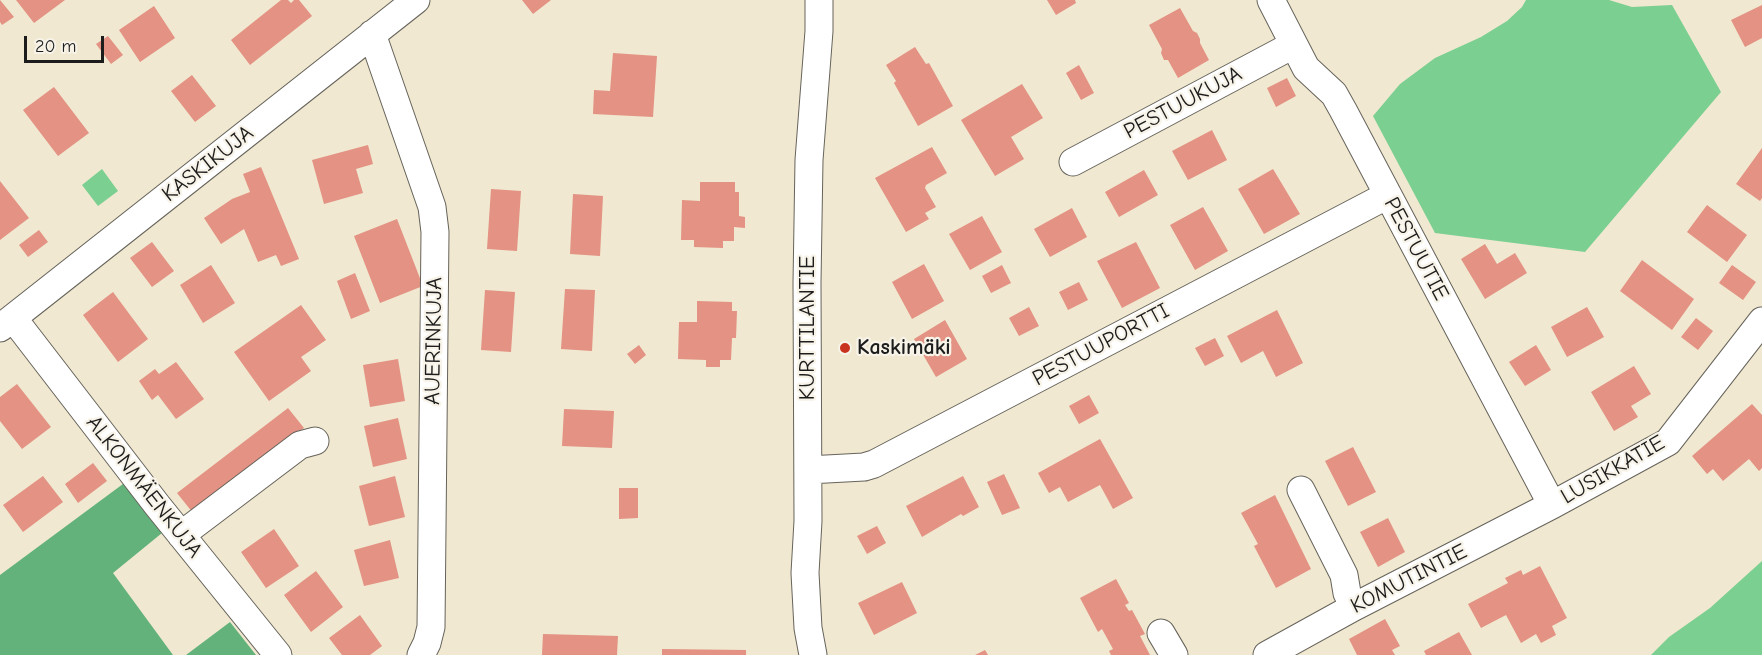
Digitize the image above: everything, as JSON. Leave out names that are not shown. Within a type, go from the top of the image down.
[{"type":"street","name":"KASKIKUJA","points":[[6,323],[416,0]]},
{"type":"street","name":"KURTTILANTIE","points":[[813,655],[808,628],[805,573],[808,521],[809,160],[819,31],[819,0]]},
{"type":"street","name":"PESTUUTIE","points":[[1271,0],[1306,68],[1334,94],[1552,506]]},
{"type":"street","name":"AUERINKUJA","points":[[372,34],[432,207],[435,232],[431,627],[421,655]]},
{"type":"street","name":"PESTUUKUJA","points":[[1073,162],[1293,45]]},
{"type":"street","name":"PESTUUPORTTI","points":[[808,470],[864,467],[874,464],[1388,195]]},
{"type":"street","name":"LUSIKKATIE","points":[[1552,506],[1668,442],[1762,321]]},
{"type":"street","name":"ALKONMÄENKUJA","points":[[6,323],[278,655]]},
{"type":"street","points":[[181,535],[300,445],[315,441]]},
{"type":"street","points":[[1301,490],[1344,575],[1347,594],[1354,607]]},
{"type":"street","name":"KOMUTINTIE","points":[[1267,655],[1354,607],[1552,506]]},
{"type":"green space","points":[[1526,0],[1609,0],[1632,7],[1672,5],[1721,92],[1585,252],[1435,233],[1373,116],[1400,84],[1435,58],[1481,37],[1507,21]]},
{"type":"green space","points":[[102,169],[118,191],[98,206],[82,185]]},
{"type":"green space","points":[[127,481],[162,533],[113,573],[173,655],[0,655],[0,575]]},
{"type":"green space","points":[[1762,561],[1762,655],[1651,655],[1669,637],[1710,608]]},
{"type":"green space","points":[[230,622],[256,655],[186,655]]},
{"type":"building","points":[[0,0],[14,17],[2,25],[0,22]]},
{"type":"building","points":[[16,0],[65,0],[34,23]]},
{"type":"building","points":[[281,0],[288,0],[291,3],[299,0],[312,16],[250,65],[231,40]]},
{"type":"building","points":[[522,0],[551,0],[533,14]]},
{"type":"building","points":[[1047,0],[1075,0],[1076,3],[1056,15]]},
{"type":"building","points":[[1762,5],[1762,38],[1745,47],[1731,20]]},
{"type":"building","points":[[154,6],[175,38],[140,62],[119,30]]},
{"type":"building","points":[[1180,8],[1193,31],[1197,33],[1209,60],[1178,78],[1168,60],[1164,60],[1162,49],[1149,25]]},
{"type":"building","points":[[108,36],[123,55],[111,64],[96,44]]},
{"type":"building","points":[[915,47],[926,64],[929,63],[953,106],[918,126],[886,65]]},
{"type":"building","points":[[613,53],[657,56],[653,117],[593,114],[594,90],[610,91]]},
{"type":"building","points":[[1079,65],[1094,93],[1081,100],[1066,73]]},
{"type":"building","points":[[192,75],[216,106],[195,122],[171,91]]},
{"type":"building","points":[[1287,78],[1296,96],[1276,107],[1267,88]]},
{"type":"building","points":[[1022,84],[1043,118],[1011,137],[1024,159],[995,176],[961,120]]},
{"type":"building","points":[[54,87],[89,133],[58,156],[23,110]]},
{"type":"building","points":[[1212,130],[1227,160],[1188,180],[1172,151]]},
{"type":"building","points":[[368,145],[373,164],[356,169],[363,193],[324,204],[312,160]]},
{"type":"building","points":[[932,147],[947,173],[926,185],[925,188],[936,207],[925,213],[929,219],[906,232],[875,178]]},
{"type":"building","points":[[1762,148],[1762,198],[1760,201],[1736,184]]},
{"type":"building","points":[[261,167],[299,259],[281,266],[276,255],[258,262],[244,229],[221,244],[204,218],[232,199],[250,192],[243,174]]},
{"type":"building","points":[[1273,169],[1300,214],[1264,234],[1238,189]]},
{"type":"building","points":[[1144,170],[1158,195],[1119,217],[1105,192]]},
{"type":"building","points":[[0,181],[29,218],[0,240]]},
{"type":"building","points":[[700,182],[735,182],[735,192],[739,192],[739,216],[745,217],[745,228],[734,227],[734,241],[723,241],[723,248],[694,247],[694,240],[681,240],[682,200],[700,201]]},
{"type":"building","points":[[491,189],[521,191],[517,251],[487,249]]},
{"type":"building","points":[[573,194],[603,196],[600,256],[570,254]]},
{"type":"building","points":[[1707,205],[1747,235],[1727,262],[1687,232]]},
{"type":"building","points":[[1203,207],[1228,251],[1195,270],[1170,225]]},
{"type":"building","points":[[1072,208],[1087,237],[1050,257],[1034,229]]},
{"type":"building","points":[[982,216],[1002,252],[970,270],[949,234]]},
{"type":"building","points":[[397,219],[423,286],[380,303],[354,236]]},
{"type":"building","points":[[39,230],[48,242],[28,257],[19,245]]},
{"type":"building","points":[[152,242],[174,271],[152,287],[130,258]]},
{"type":"building","points":[[1136,242],[1160,288],[1122,308],[1097,261]]},
{"type":"building","points":[[1485,244],[1497,264],[1515,253],[1527,273],[1485,299],[1461,259]]},
{"type":"building","points":[[1642,260],[1694,299],[1672,330],[1620,291]]},
{"type":"building","points":[[924,264],[944,301],[912,319],[892,282]]},
{"type":"building","points":[[211,265],[235,303],[203,323],[180,285]]},
{"type":"building","points":[[1002,265],[1011,283],[991,293],[982,276]]},
{"type":"building","points":[[1732,265],[1756,282],[1743,300],[1719,283]]},
{"type":"building","points":[[355,273],[370,311],[351,319],[337,281]]},
{"type":"building","points":[[1079,282],[1088,300],[1068,310],[1059,292]]},
{"type":"building","points":[[565,289],[595,290],[592,351],[561,349]]},
{"type":"building","points":[[485,290],[515,292],[511,352],[481,350]]},
{"type":"building","points":[[113,292],[148,339],[118,362],[83,315]]},
{"type":"building","points":[[697,301],[732,302],[732,311],[737,311],[736,338],[732,338],[731,360],[720,360],[720,367],[706,367],[706,360],[678,359],[679,322],[697,322]]},
{"type":"building","points":[[301,305],[326,340],[301,357],[311,371],[269,401],[234,352]]},
{"type":"building","points":[[1029,307],[1039,326],[1019,336],[1009,318]]},
{"type":"building","points":[[1587,307],[1604,337],[1567,357],[1551,327]]},
{"type":"building","points":[[1277,310],[1303,363],[1276,377],[1263,351],[1241,363],[1227,336]]},
{"type":"building","points":[[1696,318],[1713,331],[1698,350],[1681,337]]},
{"type":"building","points":[[945,320],[967,359],[936,377],[914,339]]},
{"type":"building","points":[[1215,338],[1224,356],[1205,366],[1195,348]]},
{"type":"building","points":[[639,345],[646,355],[635,364],[627,354]]},
{"type":"building","points":[[1536,345],[1551,370],[1525,386],[1509,362]]},
{"type":"building","points":[[398,359],[405,401],[370,407],[363,365]]},
{"type":"building","points":[[176,362],[204,399],[176,419],[158,395],[152,400],[139,381],[155,369],[159,374]]},
{"type":"building","points":[[1634,366],[1651,394],[1631,406],[1638,417],[1614,431],[1591,392]]},
{"type":"building","points":[[17,384],[51,427],[22,449],[0,421],[0,397]]},
{"type":"building","points":[[1089,395],[1099,413],[1079,424],[1069,406]]},
{"type":"building","points":[[1752,404],[1762,415],[1762,468],[1759,471],[1749,459],[1723,481],[1713,469],[1707,474],[1692,456]]},
{"type":"building","points":[[288,408],[304,428],[193,513],[177,493]]},
{"type":"building","points":[[564,409],[614,411],[612,448],[562,446]]},
{"type":"building","points":[[398,418],[407,459],[373,467],[364,426]]},
{"type":"building","points":[[1100,439],[1133,498],[1113,509],[1100,485],[1068,502],[1060,487],[1049,493],[1038,473]]},
{"type":"building","points":[[1353,447],[1376,492],[1348,506],[1325,461]]},
{"type":"building","points":[[93,463],[107,481],[78,503],[65,484]]},
{"type":"building","points":[[1004,474],[1020,508],[1002,515],[987,482]]},
{"type":"building","points":[[43,476],[63,502],[23,532],[3,505]]},
{"type":"building","points":[[395,476],[405,517],[369,526],[359,486]]},
{"type":"building","points":[[963,476],[979,507],[963,516],[961,514],[922,537],[906,506]]},
{"type":"building","points":[[619,488],[638,488],[638,518],[619,519]]},
{"type":"building","points":[[1275,495],[1311,569],[1276,588],[1254,546],[1258,544],[1241,513]]},
{"type":"building","points":[[1388,518],[1405,552],[1378,567],[1360,532]]},
{"type":"building","points":[[877,526],[886,543],[867,554],[857,536]]},
{"type":"building","points":[[274,529],[299,566],[266,588],[241,552]]},
{"type":"building","points":[[390,540],[399,578],[364,586],[354,550]]},
{"type":"building","points":[[1540,566],[1567,618],[1552,626],[1556,635],[1541,643],[1536,634],[1521,643],[1506,615],[1481,628],[1468,604],[1508,583],[1505,578],[1521,570],[1523,575]]},
{"type":"building","points":[[316,571],[343,607],[311,632],[284,595]]},
{"type":"building","points":[[1116,579],[1129,603],[1125,605],[1129,611],[1132,610],[1145,634],[1140,636],[1150,655],[1111,655],[1109,651],[1113,649],[1102,629],[1098,632],[1080,598]]},
{"type":"building","points":[[902,582],[917,613],[874,635],[858,603]]},
{"type":"building","points":[[360,615],[382,646],[370,655],[342,655],[329,638]]},
{"type":"building","points":[[1385,619],[1400,646],[1392,650],[1395,655],[1357,655],[1349,639]]},
{"type":"building","points":[[1459,632],[1472,655],[1426,655],[1424,651]]},
{"type":"building","points":[[543,634],[618,636],[617,655],[542,655]]},
{"type":"building","points":[[662,649],[746,650],[746,655],[662,655]]},
{"type":"building","points":[[985,650],[988,655],[975,655]]},
{"type":"place","name":"Kaskimäki","points":[[845,348]]}]
